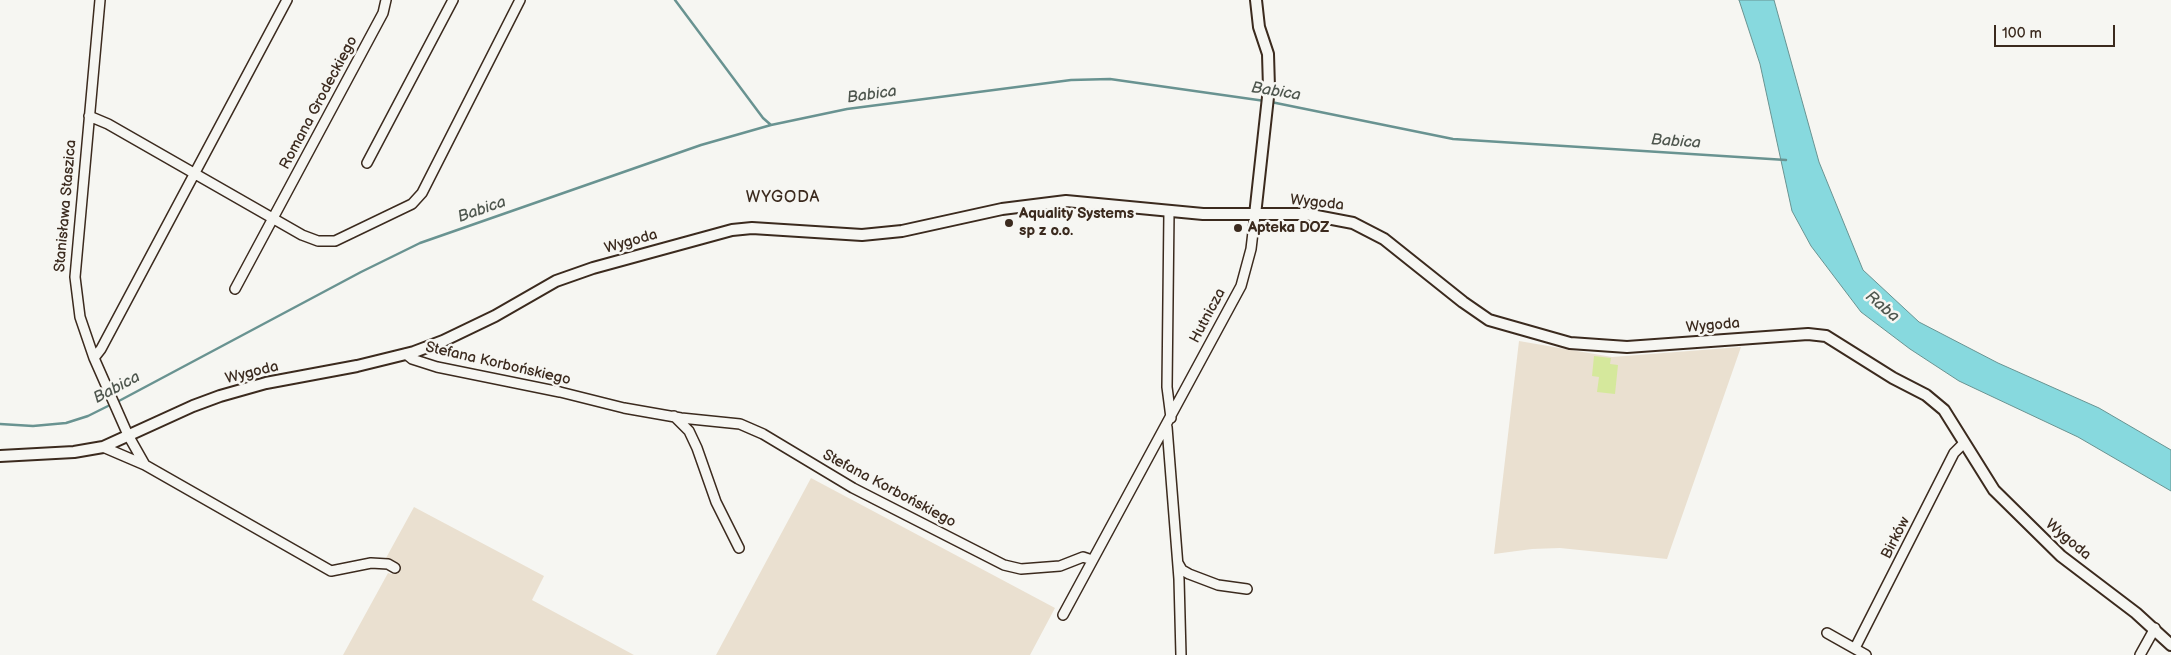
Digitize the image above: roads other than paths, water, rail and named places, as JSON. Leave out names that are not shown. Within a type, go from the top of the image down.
[{"type":"street","name":"Stanisława Staszica","points":[[100,0],[75,277],[80,317],[94,358],[128,435],[145,465]]},
{"type":"street","points":[[94,358],[195,174],[287,0]]},
{"type":"street","name":"Romana Grodeckiego","points":[[235,288],[383,14],[386,0]]},
{"type":"street","points":[[367,163],[453,0]]},
{"type":"street","points":[[89,116],[108,124],[302,235],[318,241],[335,240],[412,204],[422,193],[520,0]]},
{"type":"street","name":"Hutnicza","points":[[1063,615],[1241,286],[1251,249],[1269,88],[1268,54],[1258,27],[1256,0]]},
{"type":"street","name":"Wygoda","points":[[128,435],[220,396],[266,383],[406,354],[443,341],[495,316],[556,281],[593,268],[732,230],[752,228],[862,235],[902,231],[1002,209],[1066,201],[1169,212],[1306,214],[1353,222],[1384,239],[1463,302],[1489,320],[1570,343],[1627,347],[1808,334],[1826,336],[1932,400],[1944,410],[1994,490],[2030,528],[2061,556],[2155,628],[2171,645]]},
{"type":"street","points":[[1169,212],[1167,387],[1178,563],[1181,655]]},
{"type":"street","name":"Stefana Korbońskiego","points":[[406,354],[412,359],[437,367],[560,392],[624,408],[740,424],[853,488],[1004,565],[1021,569],[1060,566],[1083,557],[1092,560]]},
{"type":"street","points":[[674,416],[688,432],[697,448],[716,502],[739,548]]},
{"type":"street","points":[[0,456],[74,452],[102,447],[128,435]]},
{"type":"street","name":"Birków","points":[[1855,648],[1954,454],[1964,443]]},
{"type":"street","points":[[102,447],[145,465],[330,572],[371,563],[388,564],[395,568]]},
{"type":"street","points":[[1178,563],[1182,570],[1189,574],[1218,585],[1247,588]]},
{"type":"street","points":[[2140,655],[2155,628]]},
{"type":"street","points":[[1827,633],[1866,655]]},
{"type":"water","name":"Raba","points":[[1739,0],[1774,0],[1819,162],[1863,270],[1919,322],[1998,363],[2099,408],[2171,450],[2171,491],[2078,437],[1959,381],[1910,349],[1861,312],[1811,246],[1792,211],[1760,64]]},
{"type":"waterway","points":[[675,0],[763,118],[771,125]]},
{"type":"waterway","name":"Babica","points":[[117,402],[361,272],[420,243],[701,145],[771,125],[847,109],[1071,80],[1110,79],[1265,101]]},
{"type":"waterway","name":"Babica","points":[[1271,102],[1453,139],[1786,160]]},
{"type":"waterway","name":"Babica","points":[[0,424],[33,426],[66,423],[88,416],[112,404]]},
{"type":"place","name":"Aquality Systems sp z o.o.","points":[[1009,223]]},
{"type":"place","name":"Apteka DOZ","points":[[1238,228]]},
{"type":"district","name":"WYGODA","points":[[783,198]]}]
